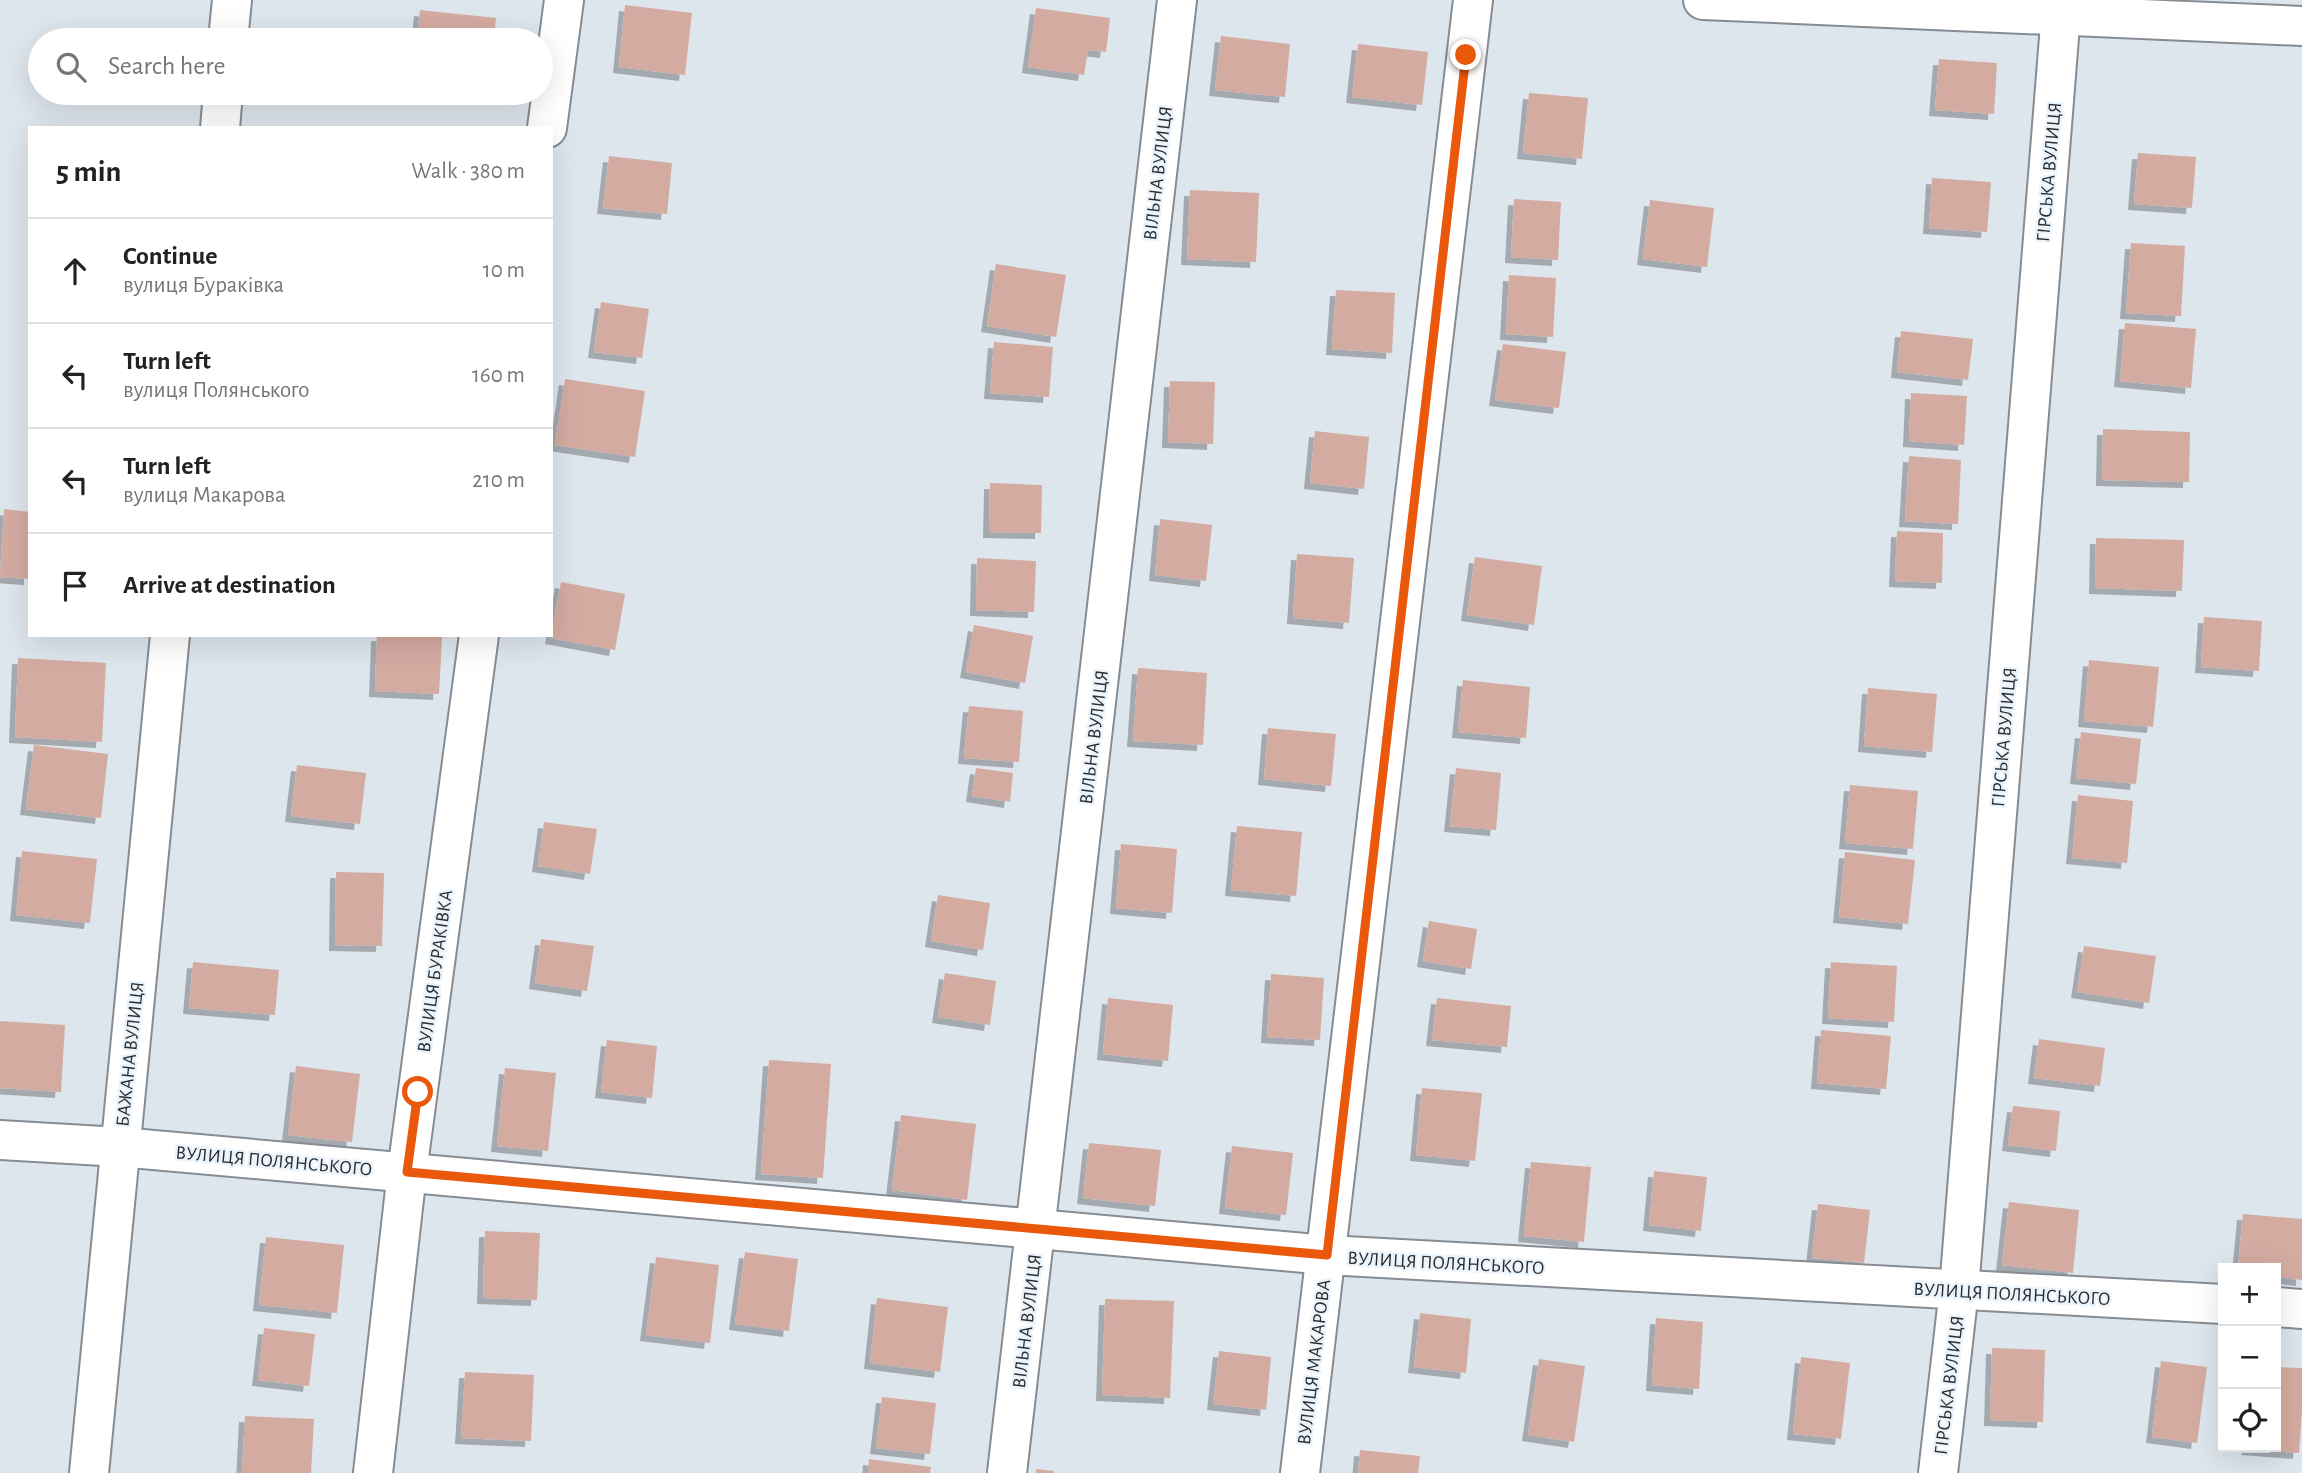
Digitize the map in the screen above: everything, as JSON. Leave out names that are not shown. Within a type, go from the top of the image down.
[{"type":"street","points":[[229,28],[232,0]]},
{"type":"street","points":[[553,83],[564,0]]},
{"type":"street","name":"ВІЛЬНА ВУЛИЦЯ","points":[[1007,1473],[1177,0]]},
{"type":"street","name":"ВУЛИЦЯ МАКАРОВА","points":[[1300,1473],[1473,0]]},
{"type":"street","points":[[1703,0],[2061,7],[2302,26]]},
{"type":"street","name":"ГІРСЬКА ВУЛИЦЯ","points":[[1938,1473],[1959,1290],[2061,7]]},
{"type":"street","points":[[220,126],[222,105]]},
{"type":"street","points":[[547,126],[550,105]]},
{"type":"street","name":"БАЖАНА ВУЛИЦЯ","points":[[89,1473],[170,637]]},
{"type":"street","name":"ВУЛИЦЯ БУРАКІВКА","points":[[373,1473],[407,1172],[479,637]]},
{"type":"street","name":"ВУЛИЦЯ ПОЛЯНСЬКОГО","points":[[0,1140],[120,1147],[1327,1255],[2218,1304]]},
{"type":"street","points":[[2281,1307],[2302,1309]]},
{"type":"building","points":[[625,5],[692,13],[685,75],[619,67]]},
{"type":"building","points":[[1036,8],[1110,18],[1106,52],[1088,50],[1084,75],[1028,67]]},
{"type":"building","points":[[420,10],[496,18],[495,28],[418,28]]},
{"type":"building","points":[[1221,36],[1290,44],[1285,97],[1215,90]]},
{"type":"building","points":[[1358,44],[1428,52],[1422,105],[1352,97]]},
{"type":"building","points":[[1939,59],[1997,63],[1994,114],[1935,110]]},
{"type":"building","points":[[1529,93],[1588,98],[1582,159],[1523,153]]},
{"type":"building","points":[[2138,153],[2196,157],[2192,208],[2134,204]]},
{"type":"building","points":[[609,156],[672,163],[667,214],[603,208]]},
{"type":"building","points":[[1932,178],[1991,182],[1987,232],[1929,228]]},
{"type":"building","points":[[1190,190],[1259,193],[1256,262],[1187,259]]},
{"type":"building","points":[[1514,199],[1561,202],[1558,260],[1511,257]]},
{"type":"building","points":[[1650,200],[1714,208],[1707,267],[1643,259]]},
{"type":"building","points":[[2131,243],[2185,246],[2181,316],[2126,313]]},
{"type":"building","points":[[996,264],[1066,275],[1056,337],[987,326]]},
{"type":"building","points":[[1509,275],[1556,278],[1553,337],[1506,334]]},
{"type":"building","points":[[1336,290],[1395,293],[1392,353],[1332,349]]},
{"type":"building","points":[[601,302],[649,309],[642,358],[594,352]]},
{"type":"building","points":[[2125,323],[2196,329],[2191,388],[2120,381]]},
{"type":"building","points":[[1901,331],[1973,339],[1968,380],[1897,372]]},
{"type":"building","points":[[994,342],[1053,347],[1049,397],[990,393]]},
{"type":"building","points":[[1503,344],[1566,352],[1559,408],[1495,400]]},
{"type":"building","points":[[565,379],[645,391],[635,457],[555,445]]},
{"type":"building","points":[[1170,381],[1215,382],[1213,444],[1168,442]]},
{"type":"building","points":[[1911,393],[1967,396],[1964,445],[1909,441]]},
{"type":"building","points":[[2103,429],[2190,432],[2189,482],[2102,480]]},
{"type":"building","points":[[1315,431],[1369,437],[1364,489],[1310,483]]},
{"type":"building","points":[[1909,456],[1961,460],[1958,524],[1905,521]]},
{"type":"building","points":[[990,483],[1042,485],[1041,533],[989,532]]},
{"type":"building","points":[[4,509],[28,512],[28,579],[0,577]]},
{"type":"building","points":[[1160,519],[1212,525],[1206,581],[1155,575]]},
{"type":"building","points":[[1897,531],[1943,533],[1942,583],[1895,581]]},
{"type":"building","points":[[2096,538],[2184,540],[2182,591],[2095,588]]},
{"type":"building","points":[[1297,554],[1354,558],[1349,623],[1293,618]]},
{"type":"building","points":[[1475,557],[1542,566],[1534,625],[1467,615]]},
{"type":"building","points":[[977,558],[1036,561],[1034,612],[976,610]]},
{"type":"building","points":[[561,582],[625,594],[615,650],[551,638]]},
{"type":"building","points":[[2204,617],[2262,621],[2259,671],[2201,667]]},
{"type":"building","points":[[974,625],[1033,636],[1025,683],[966,672]]},
{"type":"building","points":[[377,637],[442,637],[439,694],[375,691]]},
{"type":"building","points":[[18,658],[106,663],[102,742],[15,737]]},
{"type":"building","points":[[2089,660],[2159,667],[2153,727],[2084,721]]},
{"type":"building","points":[[1138,668],[1207,673],[1203,745],[1133,741]]},
{"type":"building","points":[[1463,680],[1530,687],[1526,738],[1458,732]]},
{"type":"building","points":[[1868,688],[1937,694],[1932,752],[1864,746]]},
{"type":"building","points":[[969,706],[1023,711],[1019,762],[964,758]]},
{"type":"building","points":[[1268,728],[1336,734],[1331,786],[1264,779]]},
{"type":"building","points":[[2081,732],[2141,739],[2136,784],[2076,778]]},
{"type":"building","points":[[34,745],[108,754],[101,818],[26,809]]},
{"type":"building","points":[[297,765],[366,773],[360,824],[291,816]]},
{"type":"building","points":[[976,768],[1013,773],[1010,802],[972,796]]},
{"type":"building","points":[[1456,768],[1501,773],[1496,830],[1450,826]]},
{"type":"building","points":[[1850,785],[1918,791],[1913,849],[1845,843]]},
{"type":"building","points":[[2078,795],[2133,801],[2127,863],[2072,858]]},
{"type":"building","points":[[544,822],[597,829],[590,874],[538,866]]},
{"type":"building","points":[[1237,826],[1302,832],[1296,896],[1231,890]]},
{"type":"building","points":[[1121,844],[1177,849],[1172,913],[1116,908]]},
{"type":"building","points":[[22,851],[97,859],[90,923],[16,915]]},
{"type":"building","points":[[1845,852],[1915,860],[1908,924],[1839,917]]},
{"type":"building","points":[[336,872],[384,873],[382,946],[335,945]]},
{"type":"building","points":[[938,895],[990,903],[983,950],[931,941]]},
{"type":"building","points":[[1429,921],[1477,929],[1471,969],[1423,961]]},
{"type":"building","points":[[541,939],[594,946],[587,991],[535,983]]},
{"type":"building","points":[[2084,946],[2156,956],[2149,1003],[2077,992]]},
{"type":"building","points":[[193,962],[279,970],[275,1015],[189,1008]]},
{"type":"building","points":[[1831,962],[1897,966],[1894,1022],[1828,1018]]},
{"type":"building","points":[[945,973],[996,981],[990,1025],[938,1017]]},
{"type":"building","points":[[1271,974],[1324,978],[1320,1040],[1267,1037]]},
{"type":"building","points":[[1108,998],[1173,1005],[1168,1061],[1103,1054]]},
{"type":"building","points":[[1437,998],[1511,1006],[1507,1047],[1432,1040]]},
{"type":"building","points":[[0,1021],[65,1025],[61,1092],[0,1088]]},
{"type":"building","points":[[1821,1030],[1891,1036],[1886,1089],[1817,1083]]},
{"type":"building","points":[[2039,1039],[2105,1048],[2100,1086],[2034,1078]]},
{"type":"building","points":[[607,1040],[657,1046],[652,1098],[601,1092]]},
{"type":"building","points":[[769,1060],[831,1064],[823,1178],[761,1174]]},
{"type":"building","points":[[296,1066],[360,1074],[352,1142],[288,1135]]},
{"type":"building","points":[[505,1068],[556,1073],[548,1151],[497,1146]]},
{"type":"building","points":[[1422,1088],[1482,1093],[1475,1161],[1416,1155]]},
{"type":"building","points":[[2013,1106],[2060,1111],[2056,1151],[2008,1145]]},
{"type":"building","points":[[901,1115],[976,1124],[967,1200],[892,1190]]},
{"type":"building","points":[[1089,1143],[1161,1150],[1155,1206],[1083,1198]]},
{"type":"building","points":[[1232,1146],[1293,1153],[1286,1215],[1225,1208]]},
{"type":"building","points":[[1531,1162],[1591,1167],[1584,1242],[1524,1236]]},
{"type":"building","points":[[1654,1171],[1707,1177],[1701,1231],[1649,1225]]},
{"type":"building","points":[[2009,1202],[2079,1210],[2073,1273],[2002,1265]]},
{"type":"building","points":[[1818,1204],[1870,1210],[1864,1263],[1812,1258]]},
{"type":"building","points":[[2243,1214],[2302,1219],[2302,1280],[2281,1278],[2281,1263],[2238,1263]]},
{"type":"building","points":[[485,1231],[540,1233],[537,1300],[483,1298]]},
{"type":"building","points":[[266,1237],[344,1245],[337,1313],[259,1305]]},
{"type":"building","points":[[745,1252],[798,1259],[789,1331],[735,1324]]},
{"type":"building","points":[[656,1257],[719,1265],[710,1343],[646,1335]]},
{"type":"building","points":[[877,1298],[948,1307],[940,1372],[870,1363]]},
{"type":"building","points":[[1105,1299],[1174,1301],[1170,1398],[1102,1395]]},
{"type":"building","points":[[1420,1313],[1471,1319],[1466,1373],[1414,1367]]},
{"type":"building","points":[[1656,1318],[1703,1322],[1699,1389],[1652,1385]]},
{"type":"building","points":[[264,1328],[315,1334],[309,1386],[258,1380]]},
{"type":"building","points":[[1992,1348],[2045,1350],[2043,1422],[1990,1420]]},
{"type":"building","points":[[1219,1351],[1271,1357],[1266,1410],[1213,1404]]},
{"type":"building","points":[[1801,1357],[1850,1363],[1841,1439],[1793,1434]]},
{"type":"building","points":[[1539,1359],[1585,1366],[1574,1442],[1528,1435]]},
{"type":"building","points":[[2161,1361],[2207,1367],[2197,1443],[2152,1437]]},
{"type":"building","points":[[2281,1367],[2302,1368],[2299,1453],[2281,1452]]},
{"type":"building","points":[[465,1372],[534,1375],[531,1441],[461,1438]]},
{"type":"building","points":[[882,1397],[936,1403],[930,1454],[876,1448]]},
{"type":"building","points":[[245,1416],[314,1419],[311,1473],[242,1473]]},
{"type":"building","points":[[1360,1450],[1420,1456],[1418,1473],[1358,1473]]},
{"type":"building","points":[[869,1459],[931,1467],[930,1473],[868,1473]]},
{"type":"building","points":[[1036,1469],[1054,1471],[1054,1473],[1036,1473]]},
{"type":"route","points":[[418,1092],[407,1172],[1327,1255],[1466,55]]}]
